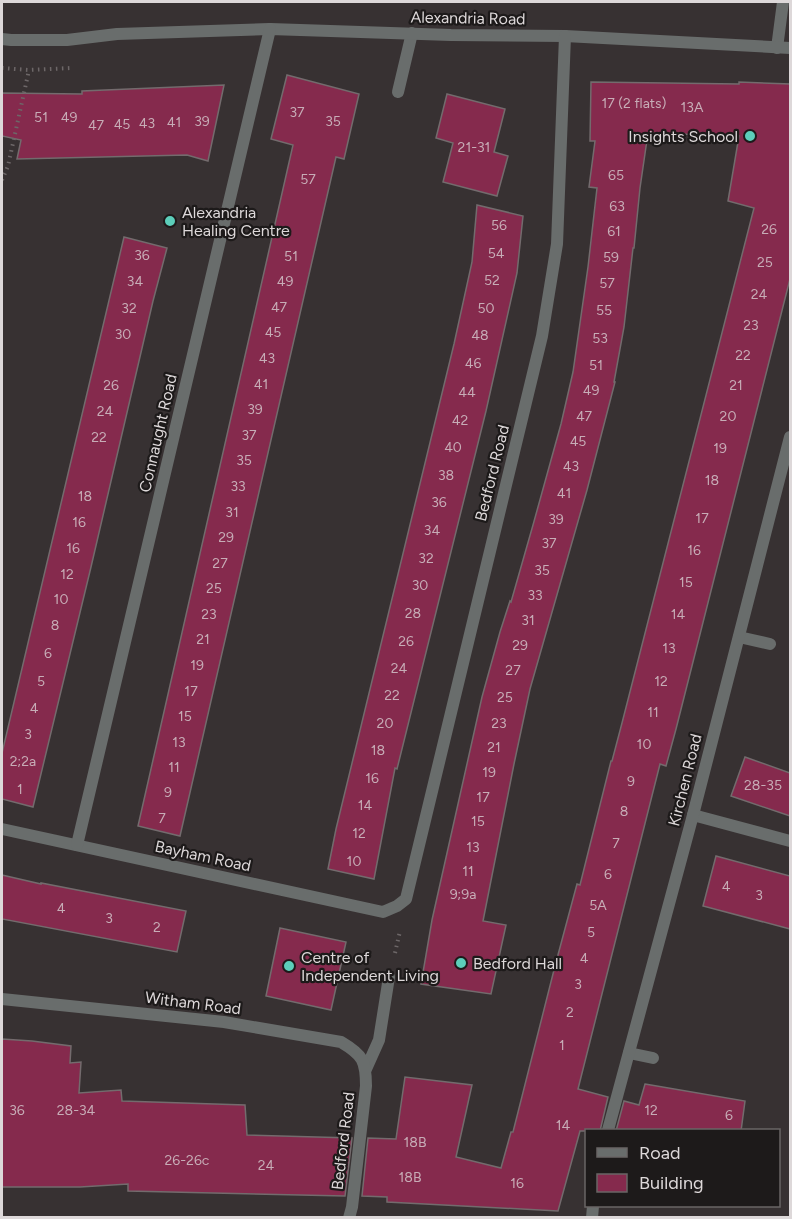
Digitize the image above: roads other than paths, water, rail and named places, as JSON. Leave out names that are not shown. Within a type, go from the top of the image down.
[{"type":"street","points":[[777,48],[783,2]]},
{"type":"street","name":"Alexandria Road","points":[[2,39],[67,40],[117,34],[270,29],[565,36],[790,48]]},
{"type":"street","name":"Connaught Road","points":[[77,845],[270,29]]},
{"type":"street","points":[[398,92],[412,33]]},
{"type":"street","name":"Bedford Road","points":[[398,906],[406,899],[542,336],[557,244],[565,36]]},
{"type":"street","name":"Kirchen Road","points":[[609,1129],[693,815],[790,437]]},
{"type":"street","points":[[739,637],[770,644]]},
{"type":"street","points":[[693,815],[790,841]]},
{"type":"street","name":"Bayham Road","points":[[2,829],[384,912],[398,906]]},
{"type":"street","points":[[366,1069],[379,1040],[389,977]]},
{"type":"street","name":"Witham Road","points":[[2,999],[224,1022],[341,1042],[358,1052],[366,1069]]},
{"type":"street","points":[[629,1053],[653,1058]]},
{"type":"street","name":"Bedford Road","points":[[349,1218],[366,1086],[366,1069]]},
{"type":"place","name":"Insights School","points":[[750,136]]},
{"type":"place","name":"Alexandria Healing Centre","points":[[170,221]]},
{"type":"place","name":"Bedford Hall","points":[[461,963]]},
{"type":"place","name":"Centre of Independent Living","points":[[289,966]]}]
